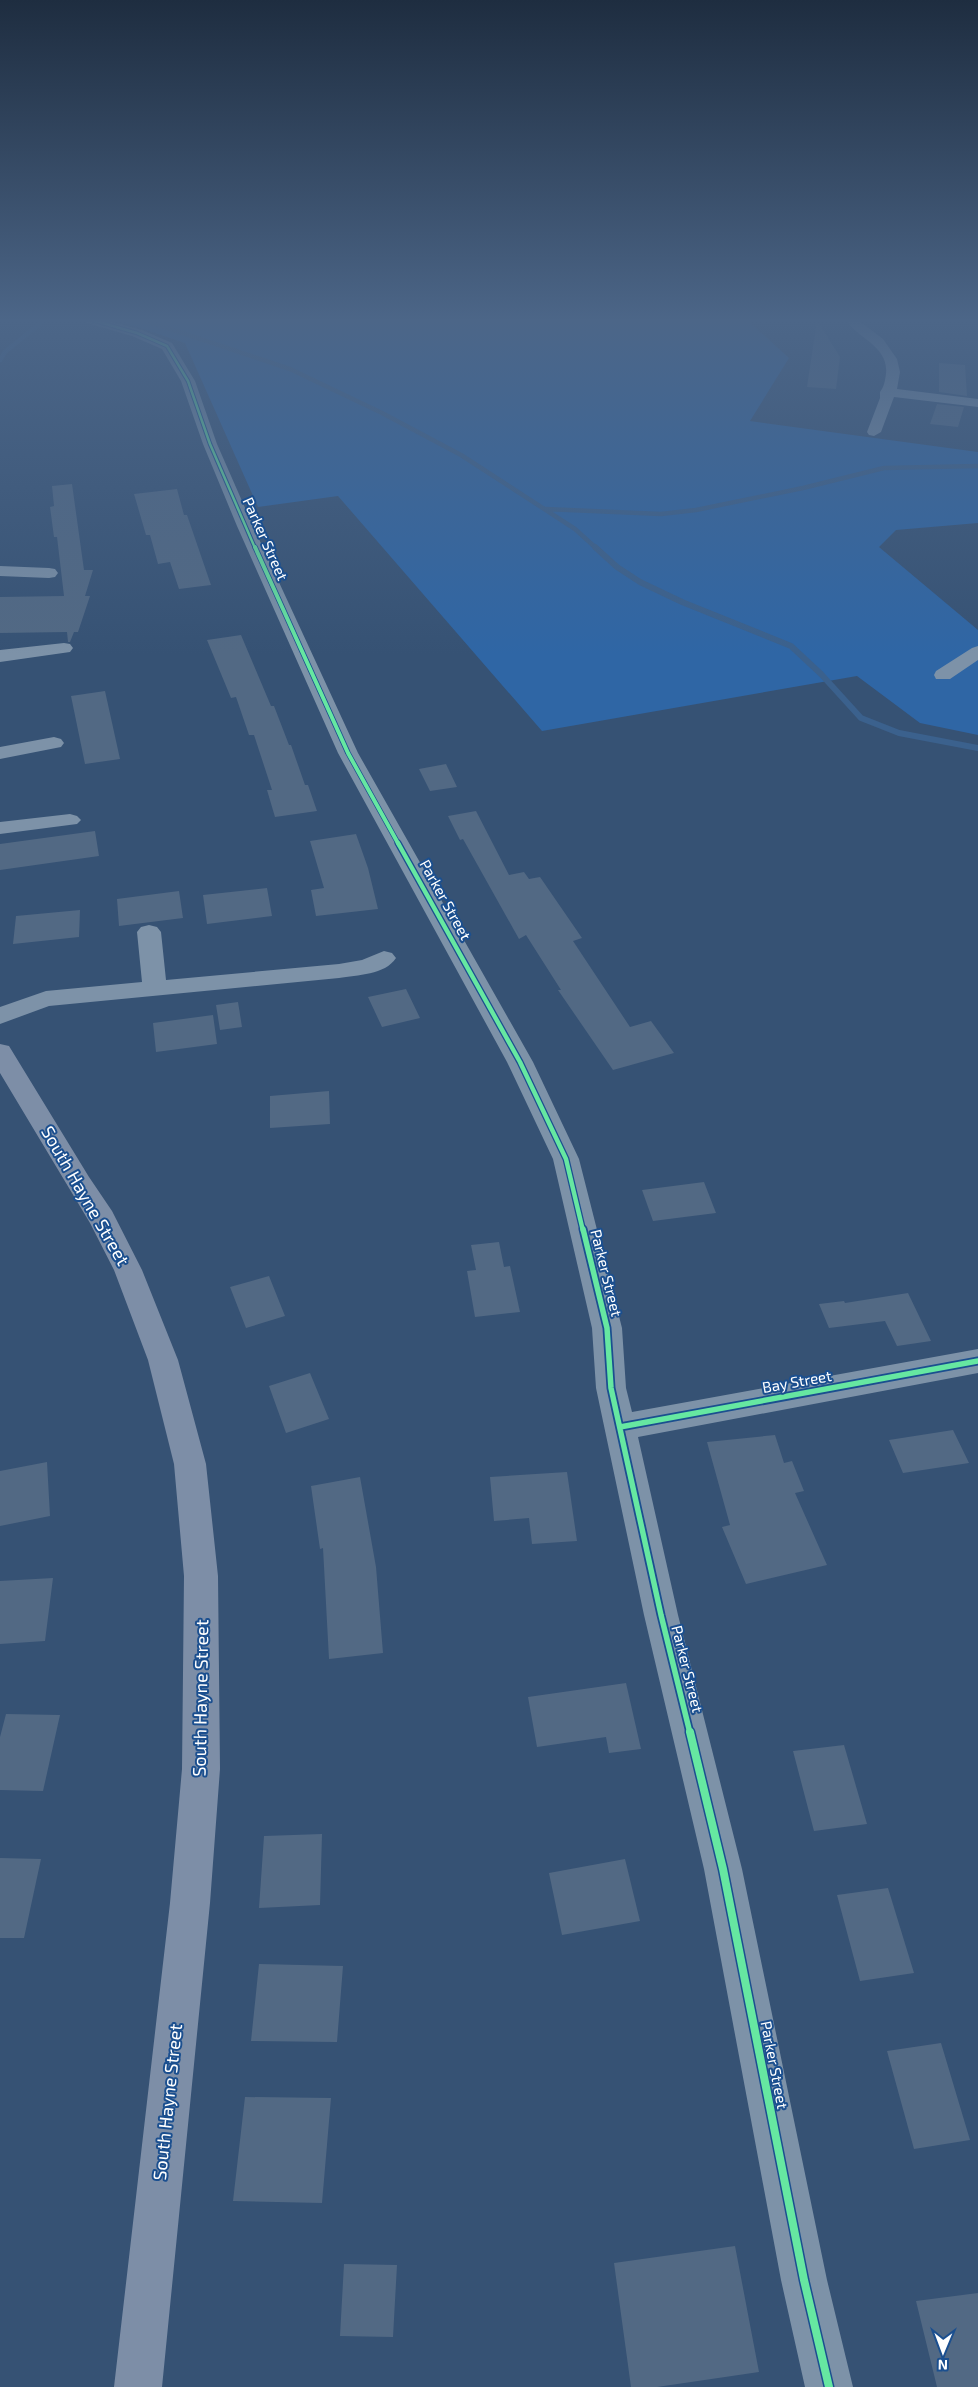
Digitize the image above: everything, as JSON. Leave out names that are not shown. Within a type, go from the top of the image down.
[{"type":"main road","name":"South Hayne Street","points":[[0,1052],[79,1184],[102,1218],[128,1270],[163,1360],[190,1464],[201,1576],[201,1769],[189,1913],[138,2387]]},
{"type":"street","name":"Parker Street","points":[[206,431],[245,526],[348,753],[520,1062],[566,1159],[607,1328],[611,1388],[661,1615],[723,1869],[804,2280],[829,2387]]},
{"type":"street","points":[[0,571],[49,574]]},
{"type":"street","points":[[0,656],[64,648]]},
{"type":"street","points":[[943,675],[978,652]]},
{"type":"street","points":[[0,753],[54,743]]},
{"type":"street","points":[[0,828],[70,820]]},
{"type":"street","points":[[149,932],[155,989]]},
{"type":"street","points":[[0,1016],[46,999],[339,971],[368,966],[384,958]]},
{"type":"street","name":"Bay Street","points":[[620,1427],[978,1361]]},
{"type":"shaded area","points":[[224,431],[826,431],[978,452],[978,523],[896,530],[879,547],[978,630],[978,735],[920,723],[857,676],[542,731],[338,496],[258,507]]},
{"type":"building","points":[[72,484],[84,570],[93,570],[85,596],[90,596],[78,632],[74,632],[70,642],[68,642],[67,632],[0,633],[0,597],[64,596],[57,537],[54,537],[50,507],[54,506],[52,486]]},
{"type":"building","points":[[177,489],[184,515],[187,515],[211,585],[179,589],[170,562],[158,564],[150,535],[146,535],[134,494]]},
{"type":"building","points":[[241,635],[271,706],[274,706],[289,745],[291,745],[305,785],[308,785],[317,811],[275,817],[267,790],[272,790],[254,735],[249,735],[236,697],[231,698],[207,640]]},
{"type":"building","points":[[105,691],[120,759],[85,764],[71,696]]},
{"type":"building","points":[[446,764],[457,787],[430,791],[419,769]]},
{"type":"building","points":[[476,811],[509,875],[524,872],[529,879],[540,877],[582,938],[573,941],[630,1027],[651,1021],[674,1053],[613,1070],[558,990],[561,990],[526,935],[519,939],[463,839],[460,840],[448,816]]},
{"type":"building","points":[[95,831],[99,856],[0,870],[0,844]]},
{"type":"building","points":[[356,834],[368,868],[378,909],[316,916],[311,890],[324,888],[310,841]]},
{"type":"building","points":[[267,888],[272,916],[207,924],[203,895]]},
{"type":"building","points":[[179,891],[183,918],[119,926],[117,899]]},
{"type":"building","points":[[80,910],[79,937],[13,944],[16,916]]},
{"type":"building","points":[[406,989],[420,1018],[382,1027],[368,997]]},
{"type":"building","points":[[238,1002],[242,1027],[220,1030],[216,1005]]},
{"type":"building","points":[[213,1015],[217,1044],[156,1052],[153,1023]]},
{"type":"building","points":[[329,1091],[330,1124],[270,1128],[270,1096]]},
{"type":"building","points":[[704,1182],[716,1213],[653,1221],[642,1190]]},
{"type":"building","points":[[499,1242],[504,1267],[510,1266],[520,1312],[475,1317],[467,1271],[476,1270],[471,1245]]},
{"type":"building","points":[[269,1276],[285,1316],[246,1328],[230,1287]]},
{"type":"building","points":[[908,1293],[931,1341],[897,1346],[885,1321],[829,1328],[819,1304],[844,1301],[845,1303]]},
{"type":"building","points":[[310,1373],[329,1419],[286,1433],[269,1386]]},
{"type":"building","points":[[953,1430],[969,1463],[903,1473],[889,1440]]},
{"type":"building","points":[[775,1435],[784,1463],[792,1461],[804,1491],[795,1493],[827,1565],[746,1584],[722,1527],[730,1525],[707,1442]]},
{"type":"building","points":[[47,1462],[50,1516],[0,1526],[0,1471]]},
{"type":"building","points":[[567,1472],[577,1541],[532,1544],[529,1518],[494,1521],[490,1477]]},
{"type":"building","points":[[360,1477],[376,1567],[383,1653],[329,1659],[323,1548],[320,1549],[311,1486]]},
{"type":"building","points":[[53,1578],[45,1641],[0,1644],[0,1581]]},
{"type":"building","points":[[626,1683],[641,1749],[609,1753],[606,1737],[537,1747],[528,1697]]},
{"type":"building","points":[[6,1714],[60,1715],[43,1791],[0,1790],[0,1737]]},
{"type":"building","points":[[844,1745],[867,1824],[814,1831],[793,1751]]},
{"type":"building","points":[[322,1834],[320,1905],[259,1908],[264,1836]]},
{"type":"building","points":[[0,1858],[41,1859],[24,1938],[0,1938]]},
{"type":"building","points":[[625,1859],[640,1921],[562,1935],[549,1873]]},
{"type":"building","points":[[888,1888],[914,1973],[860,1981],[837,1895]]},
{"type":"building","points":[[259,1964],[343,1966],[337,2042],[251,2041]]},
{"type":"building","points":[[941,2043],[970,2140],[914,2149],[887,2051]]},
{"type":"building","points":[[245,2097],[331,2098],[322,2203],[233,2201]]},
{"type":"building","points":[[735,2246],[759,2372],[657,2387],[631,2387],[614,2263]]},
{"type":"building","points":[[344,2264],[397,2265],[393,2337],[340,2336]]},
{"type":"building","points":[[978,2293],[978,2387],[937,2387],[916,2301]]},
{"type":"waterway","points":[[417,431],[461,455],[575,529],[596,548]]},
{"type":"waterway","points":[[545,509],[661,514],[696,510],[803,488],[884,468],[978,466]]},
{"type":"waterway","points":[[595,547],[617,567],[640,582],[682,602],[791,646],[821,674],[861,718],[899,733],[978,748]]},
{"type":"cycle path","points":[[206,431],[245,526],[348,753],[520,1062],[566,1159],[607,1328],[611,1388],[661,1615],[723,1869],[804,2280],[829,2387]]},
{"type":"cycle path","points":[[620,1427],[978,1361]]}]
